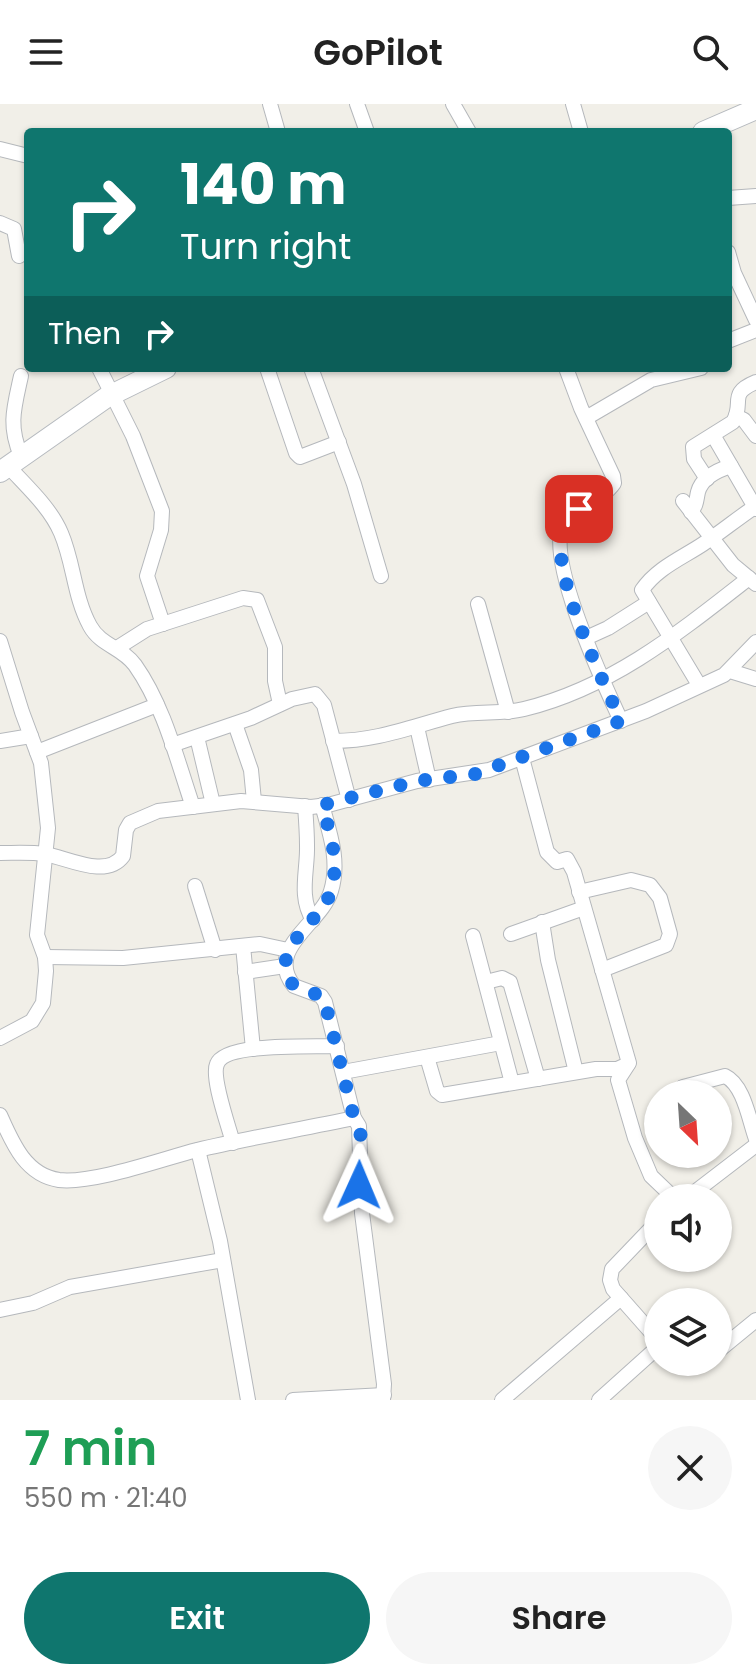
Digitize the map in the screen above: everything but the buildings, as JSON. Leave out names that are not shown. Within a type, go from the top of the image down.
[{"type":"main road","points":[[712,128],[756,109]]},
{"type":"main road","points":[[10,465],[112,394],[157,372]]},
{"type":"street","points":[[270,104],[277,128]]},
{"type":"street","points":[[357,104],[366,128]]},
{"type":"street","points":[[453,104],[467,128]]},
{"type":"street","points":[[573,104],[580,128]]},
{"type":"street","points":[[0,149],[24,155]]},
{"type":"street","points":[[732,198],[756,196]]},
{"type":"street","points":[[0,223],[14,229],[19,256]]},
{"type":"street","points":[[732,266],[756,320]]},
{"type":"street","points":[[732,339],[756,330]]},
{"type":"street","points":[[101,372],[133,436],[162,511],[161,530],[147,576],[163,624]]},
{"type":"street","points":[[268,372],[300,457],[339,442]]},
{"type":"street","points":[[313,372],[339,442],[381,576]]},
{"type":"street","points":[[568,372],[614,483],[565,521],[561,532],[561,550],[567,585],[621,721]]},
{"type":"street","points":[[586,418],[651,380],[684,372]]},
{"type":"street","points":[[21,376],[12,417],[15,440],[10,465],[60,530],[76,593],[91,628],[100,639],[128,655],[157,705],[193,807]]},
{"type":"street","points":[[707,479],[692,454],[693,447],[728,426],[736,416],[738,394],[756,382]]},
{"type":"street","points":[[736,416],[744,420],[756,436]]},
{"type":"street","points":[[699,685],[642,590],[681,556],[756,507],[713,435]]},
{"type":"street","points":[[333,741],[381,737],[468,713],[508,712],[543,703],[603,680],[672,638],[752,581],[711,539],[687,506],[697,504],[701,487],[707,479],[718,470],[731,466]]},
{"type":"street","points":[[117,648],[134,636],[163,624],[243,598],[257,600],[275,647],[275,681],[280,704]]},
{"type":"street","points":[[586,638],[649,602]]},
{"type":"street","points":[[478,604],[508,712]]},
{"type":"street","points":[[0,641],[44,779],[48,828],[37,935],[45,957],[43,1003],[32,1021],[0,1038]]},
{"type":"street","points":[[0,853],[46,854],[100,867],[113,865],[123,856],[126,830],[130,823],[158,811],[254,801],[322,805],[390,787],[475,774],[621,721],[730,671],[742,654],[756,642]]},
{"type":"street","points":[[730,671],[756,679]]},
{"type":"street","points":[[172,745],[235,724],[303,695],[315,694],[319,697],[349,800]]},
{"type":"street","points":[[37,752],[157,705]]},
{"type":"street","points":[[235,724],[251,770],[254,801]]},
{"type":"street","points":[[417,727],[429,780]]},
{"type":"street","points":[[0,741],[31,736]]},
{"type":"street","points":[[197,737],[213,804]]},
{"type":"street","points":[[522,758],[547,852],[557,862],[567,859],[579,892],[602,970],[635,1138],[651,1176],[659,1184]]},
{"type":"street","points":[[293,1400],[384,1398],[362,1213],[361,1136],[321,996],[294,986],[285,966],[288,950],[328,902],[335,872],[335,857],[322,805]]},
{"type":"street","points":[[305,806],[308,845],[305,894],[306,906],[313,920]]},
{"type":"street","points":[[579,892],[631,880],[650,885],[660,898],[670,934],[666,945],[602,970]]},
{"type":"street","points":[[195,886],[215,950]]},
{"type":"street","points":[[511,934],[584,908]]},
{"type":"street","points":[[542,922],[548,960],[576,1072]]},
{"type":"street","points":[[473,936],[512,1083]]},
{"type":"street","points":[[45,957],[123,958],[268,944],[288,950]]},
{"type":"street","points":[[243,946],[253,1049]]},
{"type":"street","points":[[245,972],[285,966]]},
{"type":"street","points":[[486,982],[502,978],[510,982],[538,1079]]},
{"type":"street","points":[[343,1072],[501,1043]]},
{"type":"street","points":[[233,1143],[216,1066],[222,1056],[253,1049],[337,1046]]},
{"type":"street","points":[[427,1057],[437,1091],[442,1095],[576,1072],[621,1071]]},
{"type":"street","points":[[710,1080],[725,1076],[731,1080]]},
{"type":"street","points":[[732,1081],[756,1139]]},
{"type":"street","points":[[0,1115],[17,1153],[44,1174],[59,1180],[105,1174],[198,1150],[354,1118]]},
{"type":"street","points":[[705,1184],[756,1145]]},
{"type":"street","points":[[198,1150],[223,1260],[248,1400]]},
{"type":"street","points":[[644,1236],[612,1269],[610,1280],[644,1324]]},
{"type":"street","points":[[0,1310],[33,1303],[70,1287],[223,1260]]},
{"type":"street","points":[[502,1400],[621,1298]]},
{"type":"street","points":[[732,1340],[756,1320]]},
{"type":"street","points":[[599,1400],[644,1360]]},
{"type":"route","points":[[359,1185],[361,1136],[325,1002],[321,996],[294,986],[285,966],[288,950],[328,902],[332,888],[335,857],[322,805],[417,781],[475,774],[621,721],[579,623],[567,585],[561,532],[565,521],[579,509]]}]
